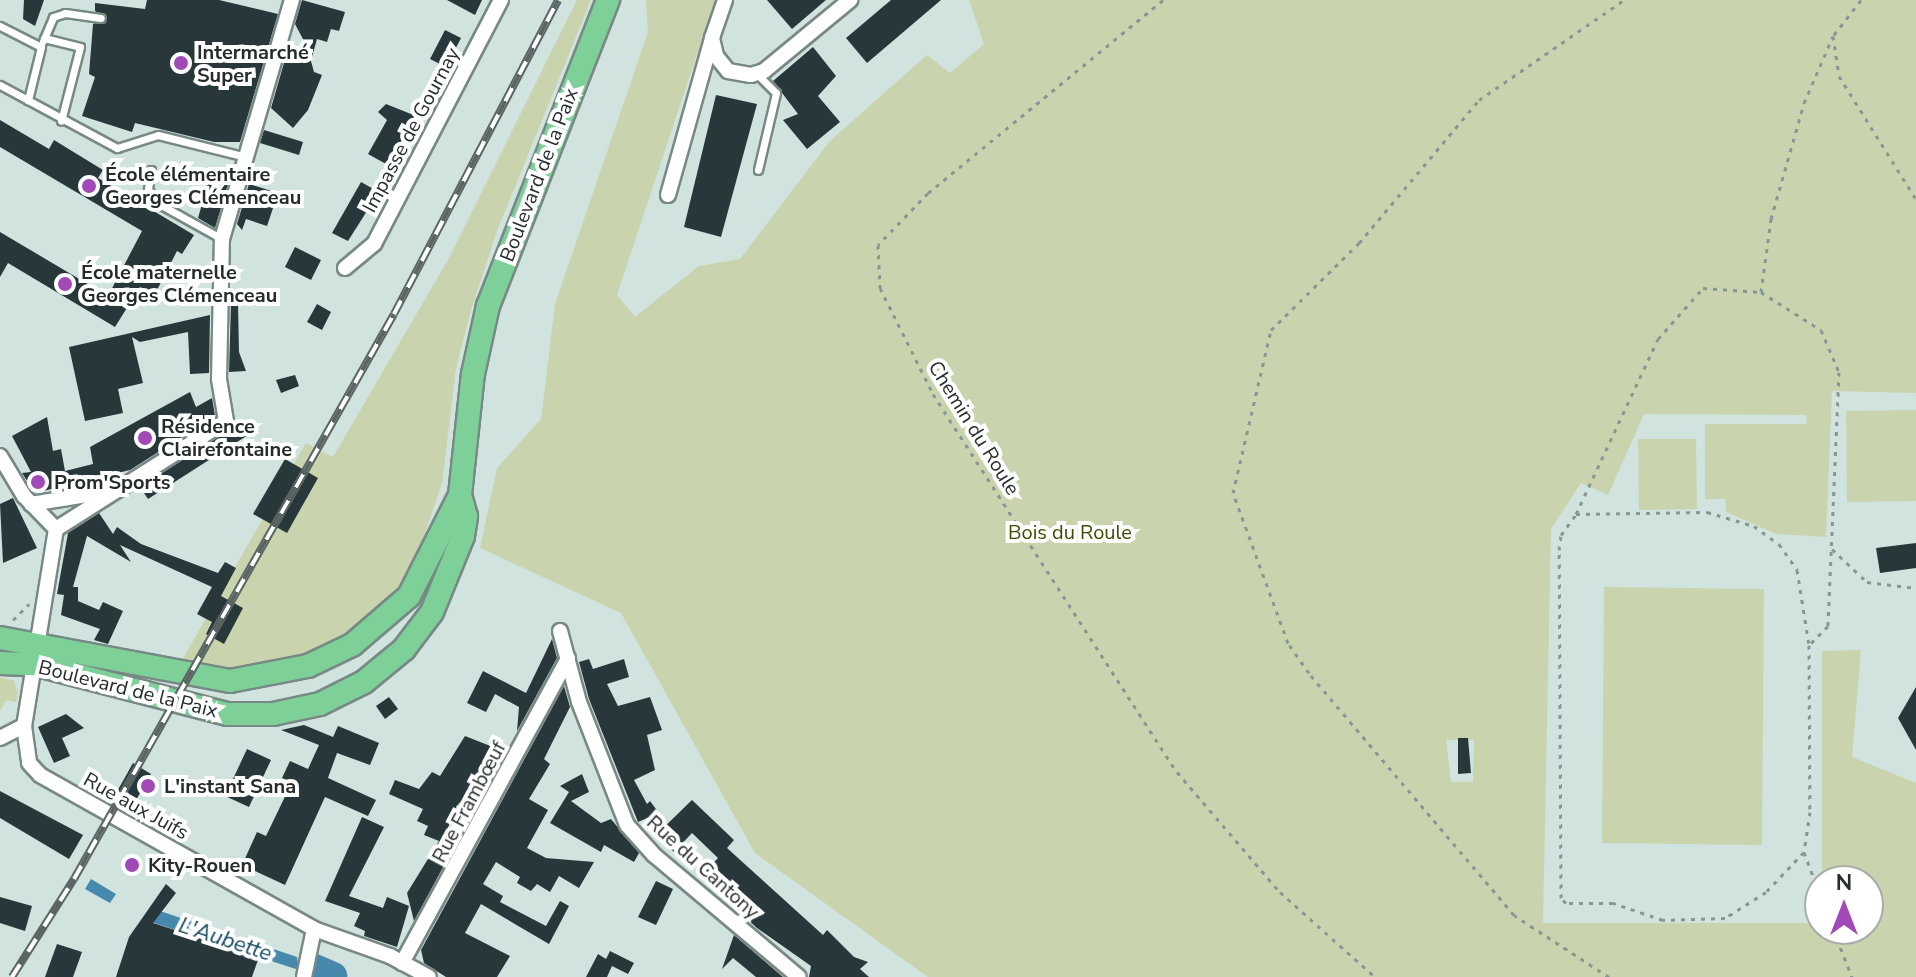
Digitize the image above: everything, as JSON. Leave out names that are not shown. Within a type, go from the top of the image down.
[{"type":"main road","name":"Boulevard de la Paix","points":[[0,638],[36,640],[230,681],[308,666],[352,645],[409,596],[460,495],[473,374],[488,306],[608,0]]},
{"type":"main road","name":"Boulevard de la Paix","points":[[0,663],[34,664],[228,714],[273,714],[320,704],[364,682],[404,649],[432,612],[463,536],[466,516],[460,495]]},
{"type":"street","points":[[0,456],[31,504],[56,529],[110,491],[226,421],[218,347],[222,239],[292,0]]},
{"type":"street","name":"Impasse de Gournay","points":[[345,268],[374,244],[501,0]]},
{"type":"street","points":[[668,195],[725,0]]},
{"type":"street","points":[[712,38],[716,56],[728,71],[756,73],[850,0]]},
{"type":"street","points":[[31,504],[110,491]]},
{"type":"street","name":"Rue aux Juifs","points":[[56,529],[24,726],[24,751],[40,775],[314,929],[402,963],[429,977]]},
{"type":"street","name":"Rue du Cantony","points":[[560,631],[605,778],[627,825],[654,855],[799,977]]},
{"type":"street","name":"Rue Frambœuf","points":[[402,963],[568,658]]},
{"type":"street","points":[[0,738],[24,726]]},
{"type":"street","points":[[305,969],[314,929]]},
{"type":"lane","points":[[28,100],[41,47],[53,17],[65,13],[101,18]]},
{"type":"lane","points":[[0,26],[41,47]]},
{"type":"lane","points":[[44,38],[80,47],[61,121]]},
{"type":"lane","points":[[756,73],[776,93],[758,170]]},
{"type":"lane","points":[[0,85],[61,121],[117,148],[158,135],[246,157]]},
{"type":"lane","points":[[151,170],[148,190],[161,205],[222,239]]},
{"type":"path","name":"Chemin du Roule","points":[[1163,0],[928,193],[878,245],[880,288],[933,394],[1177,772],[1280,892],[1375,977]]},
{"type":"path","points":[[1609,977],[1514,915],[1309,673],[1288,643],[1233,493],[1271,330],[1359,243],[1479,100],[1624,0]]},
{"type":"path","points":[[1761,292],[1775,204],[1804,103],[1833,36],[1861,0]]},
{"type":"path","points":[[1833,36],[1839,76],[1916,199]]},
{"type":"path","points":[[1804,852],[1766,892],[1725,918],[1663,920],[1613,903],[1566,903],[1561,898],[1561,535],[1576,514],[1658,339],[1703,288],[1761,292],[1821,330],[1839,372],[1828,626],[1809,645]]},
{"type":"path","points":[[1576,514],[1707,512],[1754,526],[1779,544],[1797,570],[1809,645],[1810,812],[1804,852],[1809,865]]},
{"type":"path","points":[[1832,549],[1867,582],[1916,588]]},
{"type":"path","points":[[1839,945],[1852,977]]},
{"type":"green space","points":[[577,0],[591,0],[497,231],[471,310],[456,369],[442,483],[415,563],[386,603],[319,651],[279,665],[234,671],[178,667],[306,443],[333,457],[449,258]]},
{"type":"green space","name":"Bois du Roule","points":[[646,0],[715,0],[617,295],[635,317],[699,266],[740,259],[829,142],[927,55],[950,73],[984,44],[969,0],[1916,0],[1916,393],[1832,391],[1826,537],[1776,534],[1726,512],[1725,499],[1705,499],[1705,424],[1807,424],[1806,415],[1644,414],[1608,495],[1581,483],[1551,529],[1543,923],[1804,923],[1804,945],[1884,945],[1884,865],[1822,865],[1822,651],[1861,650],[1852,757],[1916,783],[1916,977],[928,977],[755,853],[621,613],[480,548],[497,468],[541,419],[555,304],[648,32]],"holes":[[[1446,740],[1474,740],[1473,782],[1451,782]]]},
{"type":"green space","points":[[1916,410],[1916,501],[1847,502],[1846,411]]},
{"type":"green space","points":[[1638,439],[1696,439],[1697,509],[1639,510]]},
{"type":"green space","points":[[1604,587],[1764,589],[1762,845],[1602,843]]},
{"type":"green space","points":[[0,677],[14,681],[18,693],[16,702],[6,700],[0,711]]},
{"type":"water","points":[[91,879],[116,894],[110,903],[85,889]]},
{"type":"water","points":[[157,910],[297,957],[299,970],[148,921]]},
{"type":"building","points":[[24,0],[44,0],[35,26],[23,19]]},
{"type":"building","name":"Intermarché Super","points":[[147,0],[219,0],[278,14],[240,142],[214,142],[135,123],[132,132],[82,116],[95,77],[89,74],[93,24],[107,18],[95,11],[95,3],[145,9]]},
{"type":"building","points":[[302,0],[345,12],[339,31],[331,29],[327,42],[317,39],[312,57],[307,47],[314,72],[322,75],[308,110],[293,128],[271,108],[286,56],[299,59],[304,41],[295,24]]},
{"type":"building","points":[[447,0],[482,0],[475,15]]},
{"type":"building","points":[[767,0],[826,0],[792,29]]},
{"type":"building","points":[[891,0],[941,0],[867,63],[846,38]]},
{"type":"building","points":[[445,30],[461,38],[446,67],[430,59]]},
{"type":"building","points":[[813,47],[836,76],[818,96],[840,122],[807,149],[783,120],[798,114],[773,81]]},
{"type":"building","points":[[716,95],[757,104],[721,237],[684,227]]},
{"type":"building","points":[[386,104],[421,118],[402,161],[390,155],[386,164],[368,154],[387,120],[378,112]]},
{"type":"building","points":[[0,120],[49,149],[54,140],[103,170],[98,178],[194,235],[182,254],[177,251],[155,294],[140,287],[115,327],[8,263],[0,277],[0,232],[108,296],[142,231],[0,147]]},
{"type":"building","points":[[264,130],[303,142],[299,155],[260,143]]},
{"type":"building","points":[[212,169],[231,174],[215,228],[198,218]]},
{"type":"building","points":[[361,182],[379,192],[348,241],[332,233]]},
{"type":"building","points":[[249,184],[278,193],[267,226],[246,219],[242,230],[237,224]]},
{"type":"building","points":[[295,247],[321,260],[311,280],[285,267]]},
{"type":"building","points":[[231,304],[238,304],[239,352],[246,371],[229,372]]},
{"type":"building","points":[[317,304],[331,312],[322,330],[307,322]]},
{"type":"building","points":[[210,315],[209,373],[190,374],[188,332],[140,342],[132,337],[143,383],[118,389],[123,413],[85,421],[69,347]]},
{"type":"building","points":[[295,375],[299,386],[281,393],[276,380]]},
{"type":"building","points":[[190,392],[196,407],[212,398],[215,416],[130,470],[35,493],[22,473],[31,472],[12,436],[47,417],[53,451],[61,449],[65,471],[93,464],[90,447]]},
{"type":"building","points":[[234,427],[248,435],[148,499],[140,487]]},
{"type":"building","points":[[285,459],[318,478],[287,533],[253,514]]},
{"type":"building","points":[[13,498],[37,548],[3,563],[0,504]]},
{"type":"building","points":[[99,513],[113,534],[117,527],[141,544],[218,573],[225,562],[236,568],[221,596],[243,608],[224,644],[206,634],[212,622],[197,614],[212,587],[120,545],[131,562],[87,536],[73,587],[78,587],[78,601],[99,610],[103,602],[123,611],[108,644],[94,640],[100,629],[61,615],[64,595],[57,594],[68,533]]},
{"type":"building","points":[[1916,543],[1916,568],[1880,573],[1876,548]]},
{"type":"building","points":[[552,639],[557,658],[517,731],[519,707],[495,694],[486,712],[467,703],[483,671],[526,693]]},
{"type":"building","points":[[589,659],[593,669],[624,659],[629,677],[607,684],[618,706],[650,697],[662,730],[647,735],[655,770],[634,780],[647,804],[650,801],[659,813],[638,822],[589,699],[579,662]]},
{"type":"building","points":[[564,686],[570,707],[544,759],[550,764],[529,799],[548,810],[527,848],[546,858],[594,862],[579,888],[559,876],[550,892],[537,884],[531,891],[517,883],[520,877],[496,862],[483,884],[503,896],[500,902],[546,926],[560,901],[569,906],[549,944],[481,904],[465,933],[510,956],[497,977],[446,977],[424,963],[421,950]]},
{"type":"building","points":[[1916,687],[1916,750],[1898,718]]},
{"type":"building","points":[[389,697],[398,709],[385,719],[376,706]]},
{"type":"building","points":[[66,714],[84,728],[62,738],[70,756],[54,763],[38,727]]},
{"type":"building","points":[[304,725],[333,737],[338,726],[379,743],[370,765],[337,753],[328,778],[376,800],[368,816],[325,797],[285,885],[242,865],[257,832],[266,836],[292,782],[282,778],[290,761],[308,769],[319,745],[281,730]]},
{"type":"building","points":[[465,736],[498,749],[467,809],[457,805],[443,840],[455,845],[414,921],[407,893],[439,841],[424,835],[428,826],[417,821],[423,809],[389,794],[395,780],[419,789],[432,772],[440,776]]},
{"type":"building","points":[[1458,738],[1468,738],[1471,773],[1458,774]]},
{"type":"building","points":[[247,749],[271,760],[249,807],[225,796]]},
{"type":"building","points":[[133,763],[151,774],[132,807],[114,797]]},
{"type":"building","points":[[582,774],[589,792],[571,801],[601,823],[611,819],[639,853],[634,862],[604,845],[601,852],[550,823],[569,792],[560,786]]},
{"type":"building","points":[[0,791],[83,835],[69,859],[0,818]]},
{"type":"building","points":[[692,800],[734,840],[727,848],[823,935],[827,930],[854,957],[868,962],[860,969],[869,977],[809,977],[811,966],[757,928],[710,885],[703,874],[718,858],[692,833],[674,852],[656,835]]},
{"type":"building","points":[[362,817],[384,827],[349,896],[383,908],[387,897],[409,906],[397,947],[364,936],[365,931],[354,926],[360,913],[325,901]]},
{"type":"building","points":[[656,881],[673,889],[656,925],[638,917]]},
{"type":"building","points":[[166,884],[176,893],[153,923],[259,957],[252,977],[116,977],[129,937]]},
{"type":"building","points":[[0,897],[32,906],[25,931],[0,923]]},
{"type":"building","points":[[734,935],[783,977],[756,977],[733,958],[722,969]]},
{"type":"building","points":[[57,944],[82,952],[73,977],[45,977]]},
{"type":"building","points":[[610,951],[634,963],[628,974],[612,966],[607,977],[586,977],[598,954],[606,959]]},
{"type":"waterway","name":"L'Aubette","points":[[315,968],[333,976]]},
{"type":"railway","points":[[12,977],[74,879],[394,314],[558,0]]},
{"type":"place","name":"Intermarché Super","points":[[181,63]]},
{"type":"place","name":"École élémentaire Georges Clémenceau","points":[[89,186]]},
{"type":"place","name":"École maternelle Georges Clémenceau","points":[[65,284]]},
{"type":"place","name":"Résidence Clairefontaine","points":[[145,438]]},
{"type":"place","name":"Prom'Sports","points":[[38,482]]},
{"type":"place","name":"L'instant Sana","points":[[148,786]]},
{"type":"place","name":"Kity-Rouen","points":[[132,865]]}]
